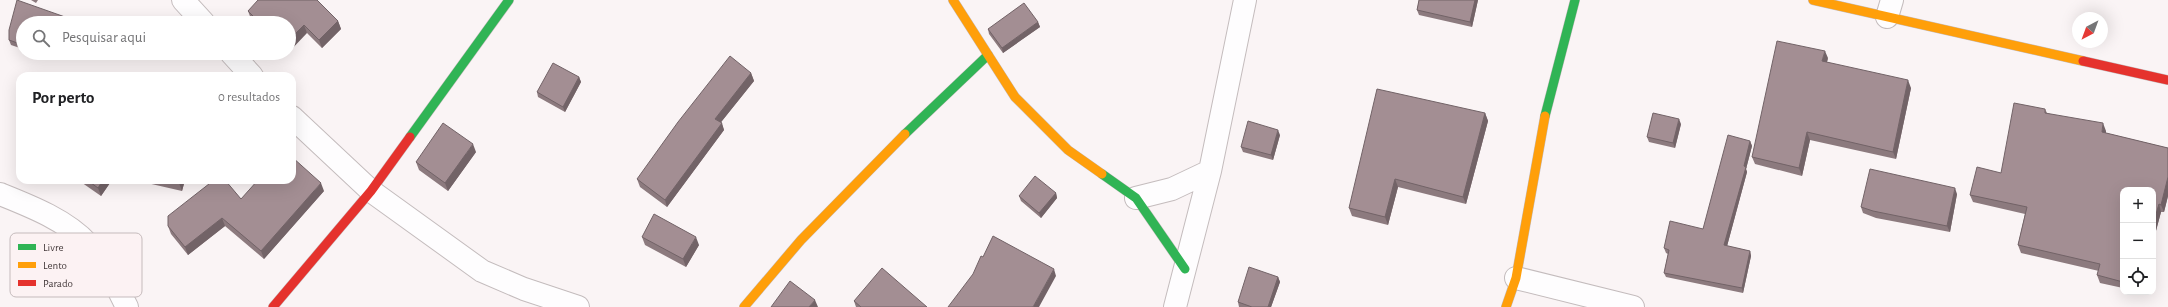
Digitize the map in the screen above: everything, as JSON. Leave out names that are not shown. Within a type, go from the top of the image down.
[{"type":"street","points":[[183,0],[198,16]]},
{"type":"street","points":[[273,307],[371,191],[509,0]]},
{"type":"street","points":[[954,0],[1015,97],[1068,150],[1136,198],[1184,268]]},
{"type":"street","points":[[1175,307],[1210,171],[1245,0]]},
{"type":"street","points":[[1506,307],[1516,278],[1547,107],[1575,0]]},
{"type":"street","points":[[1813,0],[1890,8],[2168,80]]},
{"type":"street","points":[[744,307],[774,268],[884,152],[988,55]]},
{"type":"street","points":[[237,60],[248,72]]},
{"type":"street","points":[[296,121],[371,191],[482,271],[524,289],[578,307]]},
{"type":"street","points":[[1136,198],[1172,190],[1210,171]]},
{"type":"street","points":[[0,194],[57,220],[74,233]]},
{"type":"street","points":[[1516,278],[1633,307]]},
{"type":"street","points":[[122,297],[127,307]]},
{"type":"building","points":[[17,0],[62,16],[16,16],[16,42],[9,40],[9,30]]},
{"type":"building","points":[[258,0],[317,0],[338,21],[319,40],[304,25],[296,33],[296,16],[253,16],[248,11]]},
{"type":"building","points":[[1419,0],[1475,0],[1470,22],[1417,10]]},
{"type":"building","points":[[1024,3],[1038,22],[1002,48],[988,29]]},
{"type":"building","points":[[1777,41],[1825,51],[1822,61],[1908,80],[1893,152],[1807,132],[1799,168],[1752,157]]},
{"type":"building","points":[[730,56],[751,73],[715,119],[722,123],[665,200],[637,179],[678,122]]},
{"type":"building","points":[[553,63],[579,77],[563,107],[537,92]]},
{"type":"building","points":[[1377,89],[1485,113],[1463,197],[1395,179],[1385,217],[1349,208]]},
{"type":"building","points":[[2014,103],[2045,109],[2045,113],[2103,123],[2102,132],[2168,148],[2168,177],[2161,205],[2159,204],[2156,214],[2156,187],[2120,187],[2120,281],[2097,275],[2100,264],[2018,245],[2027,207],[1970,195],[1977,167],[2001,173]]},
{"type":"building","points":[[1653,113],[1679,119],[1673,143],[1647,137]]},
{"type":"building","points":[[1248,121],[1278,130],[1271,155],[1241,147]]},
{"type":"building","points":[[443,123],[473,144],[445,183],[416,162]]},
{"type":"building","points":[[1728,135],[1750,141],[1744,166],[1746,167],[1724,245],[1750,251],[1742,288],[1664,273],[1669,250],[1664,248],[1670,221],[1703,229]]},
{"type":"building","points":[[296,161],[321,183],[261,251],[222,218],[185,247],[168,226],[168,216],[209,184],[228,184],[241,199],[254,184],[296,184]]},
{"type":"building","points":[[1870,169],[1955,188],[1947,226],[1873,211],[1861,207]]},
{"type":"building","points":[[1035,176],[1056,193],[1039,213],[1019,196]]},
{"type":"building","points":[[92,184],[100,184],[98,188]]},
{"type":"building","points":[[654,214],[696,237],[683,259],[642,237]]},
{"type":"building","points":[[993,236],[1054,269],[1033,307],[948,307],[973,274],[981,256],[983,257]]},
{"type":"building","points":[[1249,267],[1278,277],[1268,307],[1252,307],[1238,302]]},
{"type":"building","points":[[882,268],[927,307],[861,307],[854,301]]},
{"type":"building","points":[[790,281],[815,300],[809,307],[771,307]]},
{"type":"traffic: fast","points":[[410,137],[509,0]]},
{"type":"traffic: fast","points":[[1545,116],[1575,0]]},
{"type":"traffic: fast","points":[[905,134],[988,55]]},
{"type":"traffic: fast","points":[[1102,174],[1136,198],[1185,269]]},
{"type":"traffic: slow","points":[[953,0],[1015,97],[1068,150],[1102,174]]},
{"type":"traffic: slow","points":[[1813,0],[2083,61]]},
{"type":"traffic: slow","points":[[1506,307],[1516,278],[1545,116]]},
{"type":"traffic: slow","points":[[744,307],[801,240],[905,134]]},
{"type":"traffic: jam","points":[[2083,61],[2168,80]]},
{"type":"traffic: jam","points":[[273,307],[371,191],[410,137]]}]
